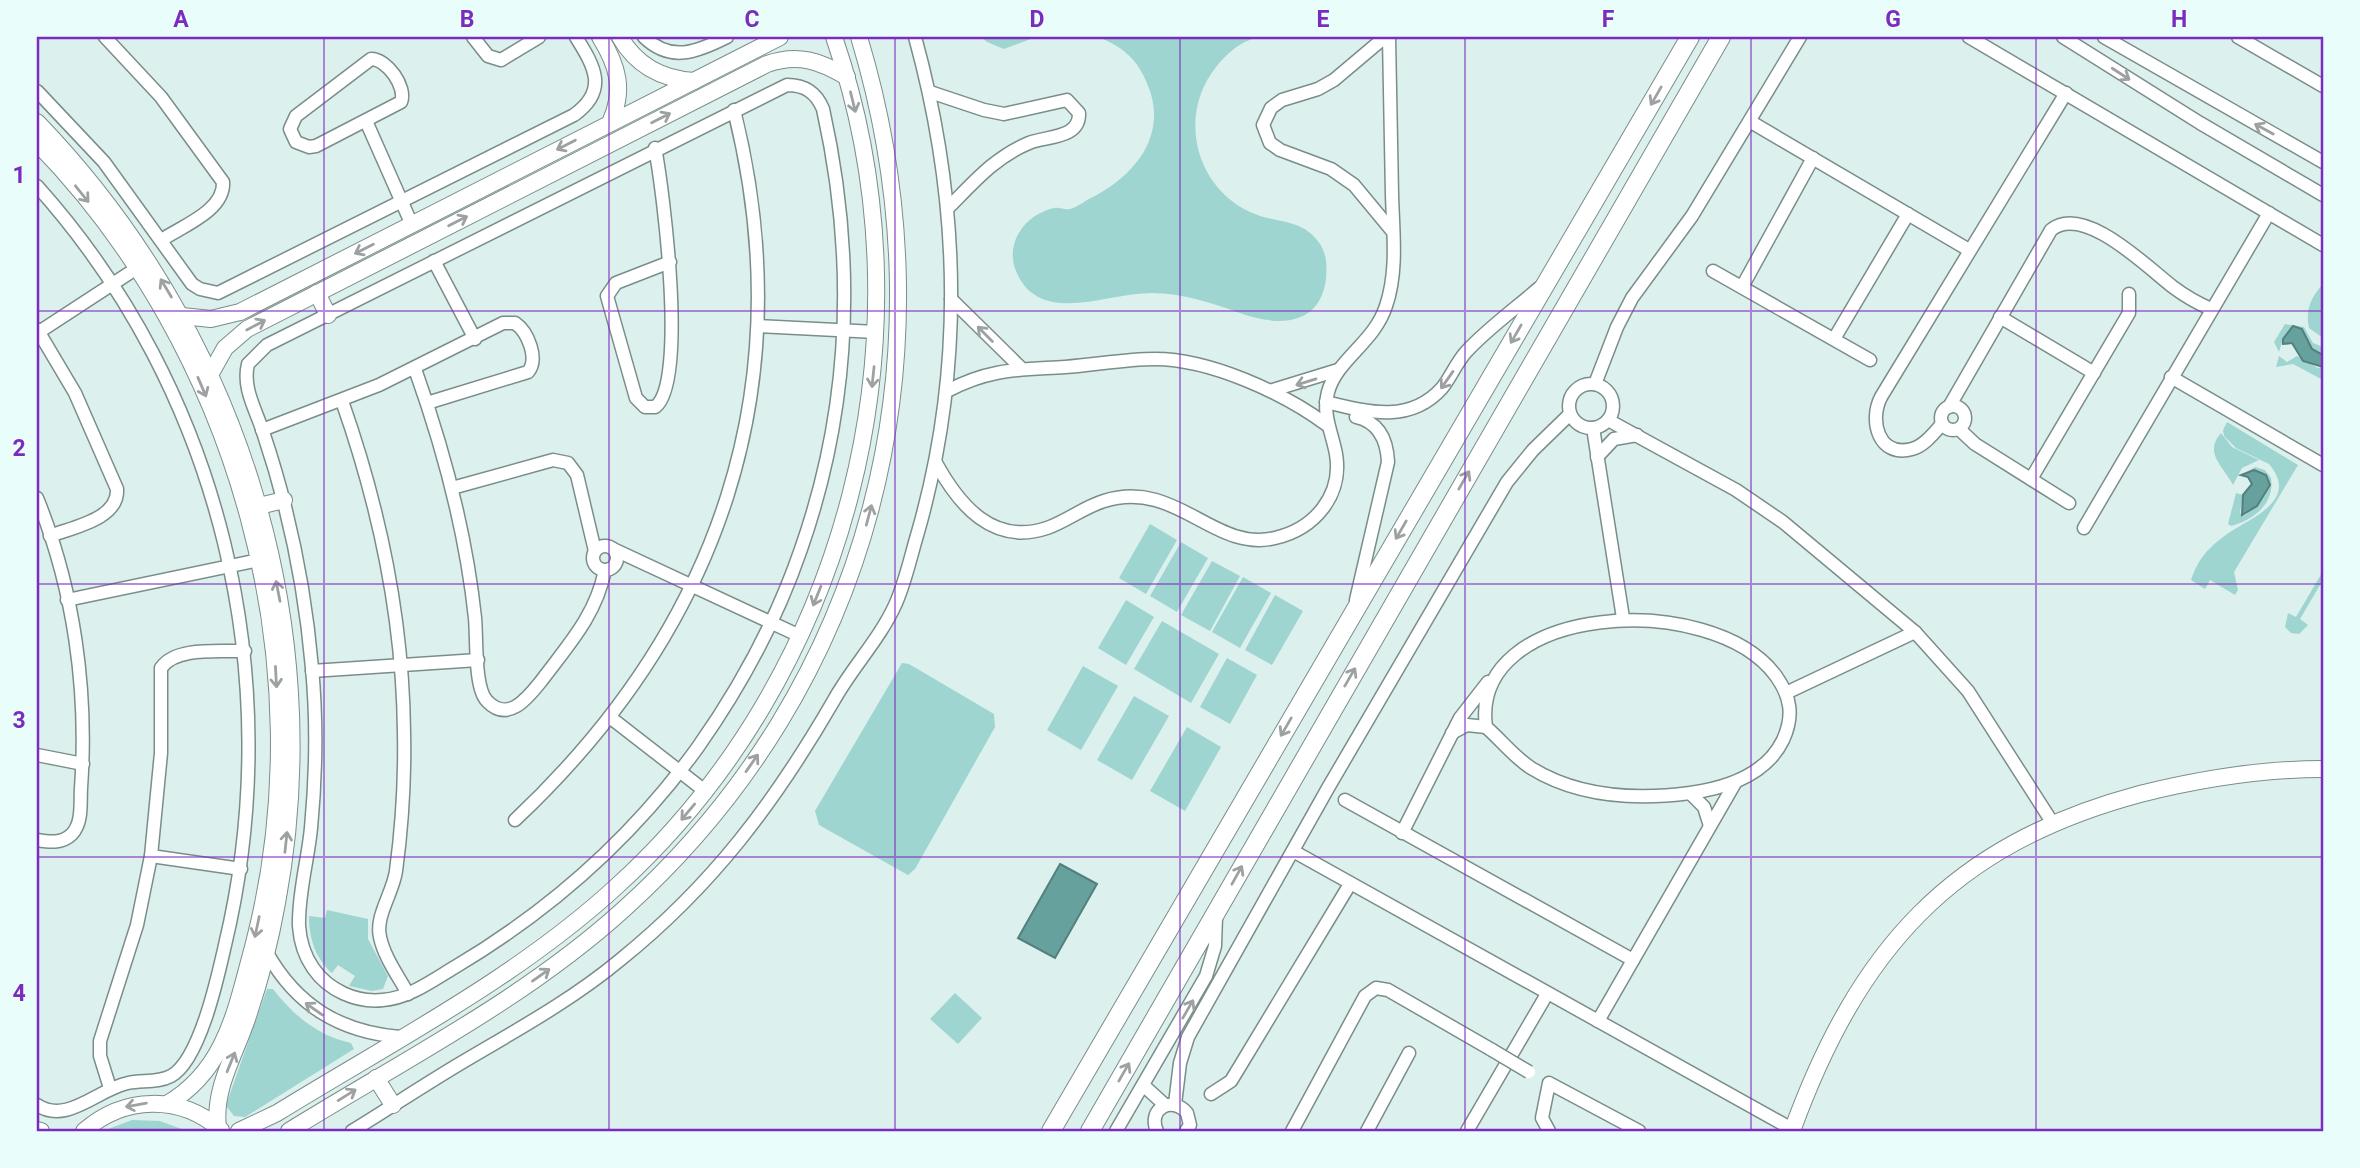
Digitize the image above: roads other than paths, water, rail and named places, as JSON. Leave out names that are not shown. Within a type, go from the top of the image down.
[{"type":"main road","points":[[1051,1131],[1690,37]]},
{"type":"main road","points":[[1090,1131],[1721,37]]},
{"type":"street","points":[[105,37],[161,97],[223,182],[223,195],[215,205],[163,239]]},
{"type":"street","points":[[473,37],[488,56],[501,60],[539,37]]},
{"type":"street","points":[[37,91],[104,162],[163,239],[192,284],[200,289],[218,293],[584,108],[592,98],[596,75],[576,37]]},
{"type":"street","points":[[600,37],[616,67],[619,81],[619,95],[610,122]]},
{"type":"street","points":[[620,37],[647,68],[677,80],[694,80]]},
{"type":"street","points":[[644,37],[660,50],[672,53],[695,52],[718,39]]},
{"type":"street","points":[[182,316],[212,319],[240,312],[780,37]]},
{"type":"street","points":[[239,1131],[277,1113],[515,966],[568,928],[641,864],[709,786],[758,715],[800,636],[834,552],[848,509],[867,422],[876,332],[873,214],[866,159],[847,77],[834,37]]},
{"type":"street","points":[[289,1131],[308,1125],[376,1078],[524,987],[575,950],[647,888],[730,794],[770,737],[804,677],[838,606],[868,521],[888,434],[897,367],[900,300],[896,211],[882,123],[859,37]]},
{"type":"street","points":[[352,1131],[594,980],[661,925],[740,841],[787,780],[837,694],[884,626],[903,583],[936,463],[947,391],[951,299],[949,207],[930,92],[915,37]]},
{"type":"street","points":[[1387,37],[1334,80],[1318,89],[1282,100],[1271,108],[1264,125],[1270,143],[1294,157],[1331,169],[1354,185],[1393,232]]},
{"type":"street","points":[[1273,390],[1339,369],[1364,345],[1382,319],[1393,275],[1387,37]]},
{"type":"street","points":[[1595,384],[1617,327],[1632,299],[1686,225],[1751,122],[1800,37]]},
{"type":"street","points":[[1969,37],[2323,245]]},
{"type":"street","points":[[2063,37],[2323,195]]},
{"type":"street","points":[[2104,37],[2323,162]]},
{"type":"street","points":[[2238,37],[2323,86]]},
{"type":"street","points":[[211,373],[216,360],[235,337],[767,64],[806,58],[825,64],[847,77]]},
{"type":"street","points":[[377,59],[386,64],[402,89],[403,98],[397,105],[366,121],[309,148],[296,142],[290,129],[296,116],[366,61],[377,59]]},
{"type":"street","points":[[786,85],[806,88],[820,101],[830,141],[841,214],[845,331],[837,406],[822,480],[800,553],[771,622],[738,684],[679,772],[629,831],[572,885],[477,954],[408,994],[383,1000],[344,993],[313,968],[302,944],[299,918],[314,788],[313,671],[302,585],[284,500],[246,382],[248,364],[259,350],[655,148],[786,85]]},
{"type":"street","points":[[930,92],[975,108],[1004,114],[1067,100],[1079,114],[1080,120],[1068,134],[1038,139],[1004,155],[949,207]]},
{"type":"street","points":[[2066,93],[1969,250],[1875,413],[1876,430],[1881,438],[1887,444],[1904,450],[1920,445],[1942,424],[1942,414],[1949,407],[2051,230],[2069,223],[2090,229],[2132,252],[2182,294],[2211,309]]},
{"type":"street","points":[[515,820],[549,788],[611,718],[670,631],[718,523],[738,459],[751,393],[758,326],[755,217],[734,110]]},
{"type":"street","points":[[366,121],[412,225]]},
{"type":"street","points":[[37,122],[95,187],[127,228],[182,316],[211,373],[229,416],[259,506],[284,629],[292,754],[285,854],[267,953],[219,1094],[220,1130]]},
{"type":"street","points":[[1751,122],[1969,250]]},
{"type":"street","points":[[37,143],[74,185],[137,268],[170,323],[204,391],[243,498],[259,560],[275,666],[278,720],[277,787],[267,881],[243,985],[219,1054],[197,1083],[167,1104]]},
{"type":"street","points":[[655,148],[670,262],[670,330],[663,396],[655,407],[645,407],[636,398],[607,296],[616,283],[670,262]]},
{"type":"street","points":[[1742,287],[1813,158]]},
{"type":"street","points":[[37,186],[84,242],[112,284],[139,327],[185,419],[219,516],[231,565],[245,650],[250,760],[241,869],[221,963],[186,1062],[167,1078],[110,1088],[67,1111],[50,1112],[37,1105]]},
{"type":"street","points":[[873,214],[896,211]]},
{"type":"street","points":[[2084,528],[2269,213]]},
{"type":"street","points":[[1834,339],[1908,214]]},
{"type":"street","points":[[434,261],[475,339]]},
{"type":"street","points":[[50,536],[110,511],[117,501],[117,489],[90,424],[38,330],[137,268]]},
{"type":"street","points":[[1713,271],[1870,360]]},
{"type":"street","points":[[1326,406],[1374,418],[1410,409],[1435,396],[1467,351],[1547,281]]},
{"type":"street","points":[[317,293],[328,315]]},
{"type":"street","points":[[2031,479],[2129,313],[2129,294]]},
{"type":"street","points":[[951,299],[1020,367]]},
{"type":"street","points":[[2000,317],[2094,373]]},
{"type":"street","points":[[262,430],[342,401],[415,369],[503,323],[515,323],[524,332],[533,359],[532,369],[524,374],[427,403]]},
{"type":"street","points":[[758,326],[876,332]]},
{"type":"street","points":[[947,391],[980,376],[1020,367],[1062,367],[1132,359],[1174,360],[1273,390],[1327,425]]},
{"type":"street","points":[[415,369],[452,488],[469,573],[480,687],[488,702],[503,709],[520,705],[589,618],[600,594],[605,570]]},
{"type":"street","points":[[936,463],[950,489],[967,510],[985,523],[1008,531],[1047,528],[1105,500],[1144,497],[1177,506],[1236,536],[1271,540],[1296,532],[1311,522],[1335,489],[1337,457],[1327,425],[1326,406],[1339,369]]},
{"type":"street","points":[[2171,377],[2323,465]]},
{"type":"street","points":[[1595,384],[1604,388],[1613,403],[1608,420],[1593,428],[1576,422],[1570,414],[1571,396],[1577,388],[1595,384]]},
{"type":"street","points":[[342,401],[360,452],[381,531],[401,665],[402,802],[394,881],[379,929],[383,947],[408,994]]},
{"type":"street","points":[[1942,424],[1952,430],[1959,429],[1965,421],[1965,414],[1960,408],[1949,407]]},
{"type":"street","points":[[1157,1131],[1154,1120],[1170,1105],[1188,1037],[1293,851],[1507,482],[1533,450],[1570,414]]},
{"type":"street","points":[[1354,610],[1388,462],[1386,445],[1374,418]]},
{"type":"street","points":[[1608,420],[1736,490],[1783,522],[1915,632],[1968,691],[2052,822]]},
{"type":"street","points":[[1593,428],[1623,618]]},
{"type":"street","points":[[1959,429],[1975,444],[2069,503]]},
{"type":"street","points":[[1597,457],[1614,439],[1638,435]]},
{"type":"street","points":[[452,488],[553,460],[568,463],[577,475],[595,551],[593,562],[598,569],[605,570],[616,564],[617,556],[613,549]]},
{"type":"street","points":[[37,498],[67,600],[81,688],[83,764],[79,818],[74,831],[56,842],[37,840]]},
{"type":"street","points":[[259,506],[284,500]]},
{"type":"street","points":[[595,551],[604,546],[613,549],[800,636]]},
{"type":"street","points":[[67,600],[259,560]]},
{"type":"street","points":[[1402,833],[1452,733],[1469,703],[1506,662],[1547,638],[1581,626],[1623,618],[1653,619],[1720,633],[1747,648],[1770,668],[1788,692],[1791,710],[1788,729],[1780,746],[1766,762],[1735,783],[1690,793],[1632,797],[1576,787],[1531,768],[1486,727],[1467,725],[1452,733]]},
{"type":"street","points":[[1788,692],[1915,632]]},
{"type":"street","points":[[110,1088],[100,1056],[101,1033],[130,948],[151,856],[161,753],[161,668],[179,655],[245,650]]},
{"type":"street","points":[[313,671],[478,660]]},
{"type":"street","points":[[1486,727],[1484,710],[1493,677]]},
{"type":"street","points":[[611,718],[679,772],[730,794]]},
{"type":"street","points":[[37,755],[83,764]]},
{"type":"street","points":[[1293,851],[1792,1130],[1823,1054],[1848,1005],[1897,939],[1944,891],[1971,870],[2052,822],[2127,798],[2192,782],[2257,772],[2323,769]]},
{"type":"street","points":[[1598,1021],[1735,783]]},
{"type":"street","points":[[1690,793],[1704,807],[1710,826]]},
{"type":"street","points":[[1345,800],[1633,960]]},
{"type":"street","points":[[151,856],[241,869]]},
{"type":"street","points":[[1211,1094],[1231,1081],[1350,884]]},
{"type":"street","points":[[1116,1131],[1210,966],[1215,946],[1216,912]]},
{"type":"street","points":[[267,953],[289,988],[321,1014],[359,1031],[400,1037]]},
{"type":"street","points":[[1292,1131],[1365,996],[1376,988],[1388,990],[1529,1072],[1639,1131]]},
{"type":"street","points":[[1467,1131],[1547,993]]},
{"type":"street","points":[[1367,1131],[1409,1054]]},
{"type":"street","points":[[376,1078],[393,1105]]},
{"type":"street","points":[[1549,1083],[1542,1118],[1549,1131]]},
{"type":"street","points":[[1143,1085],[1170,1105],[1187,1113],[1189,1129]]},
{"type":"street","points":[[83,1131],[98,1119],[131,1105],[167,1104],[194,1112],[220,1130]]}]
